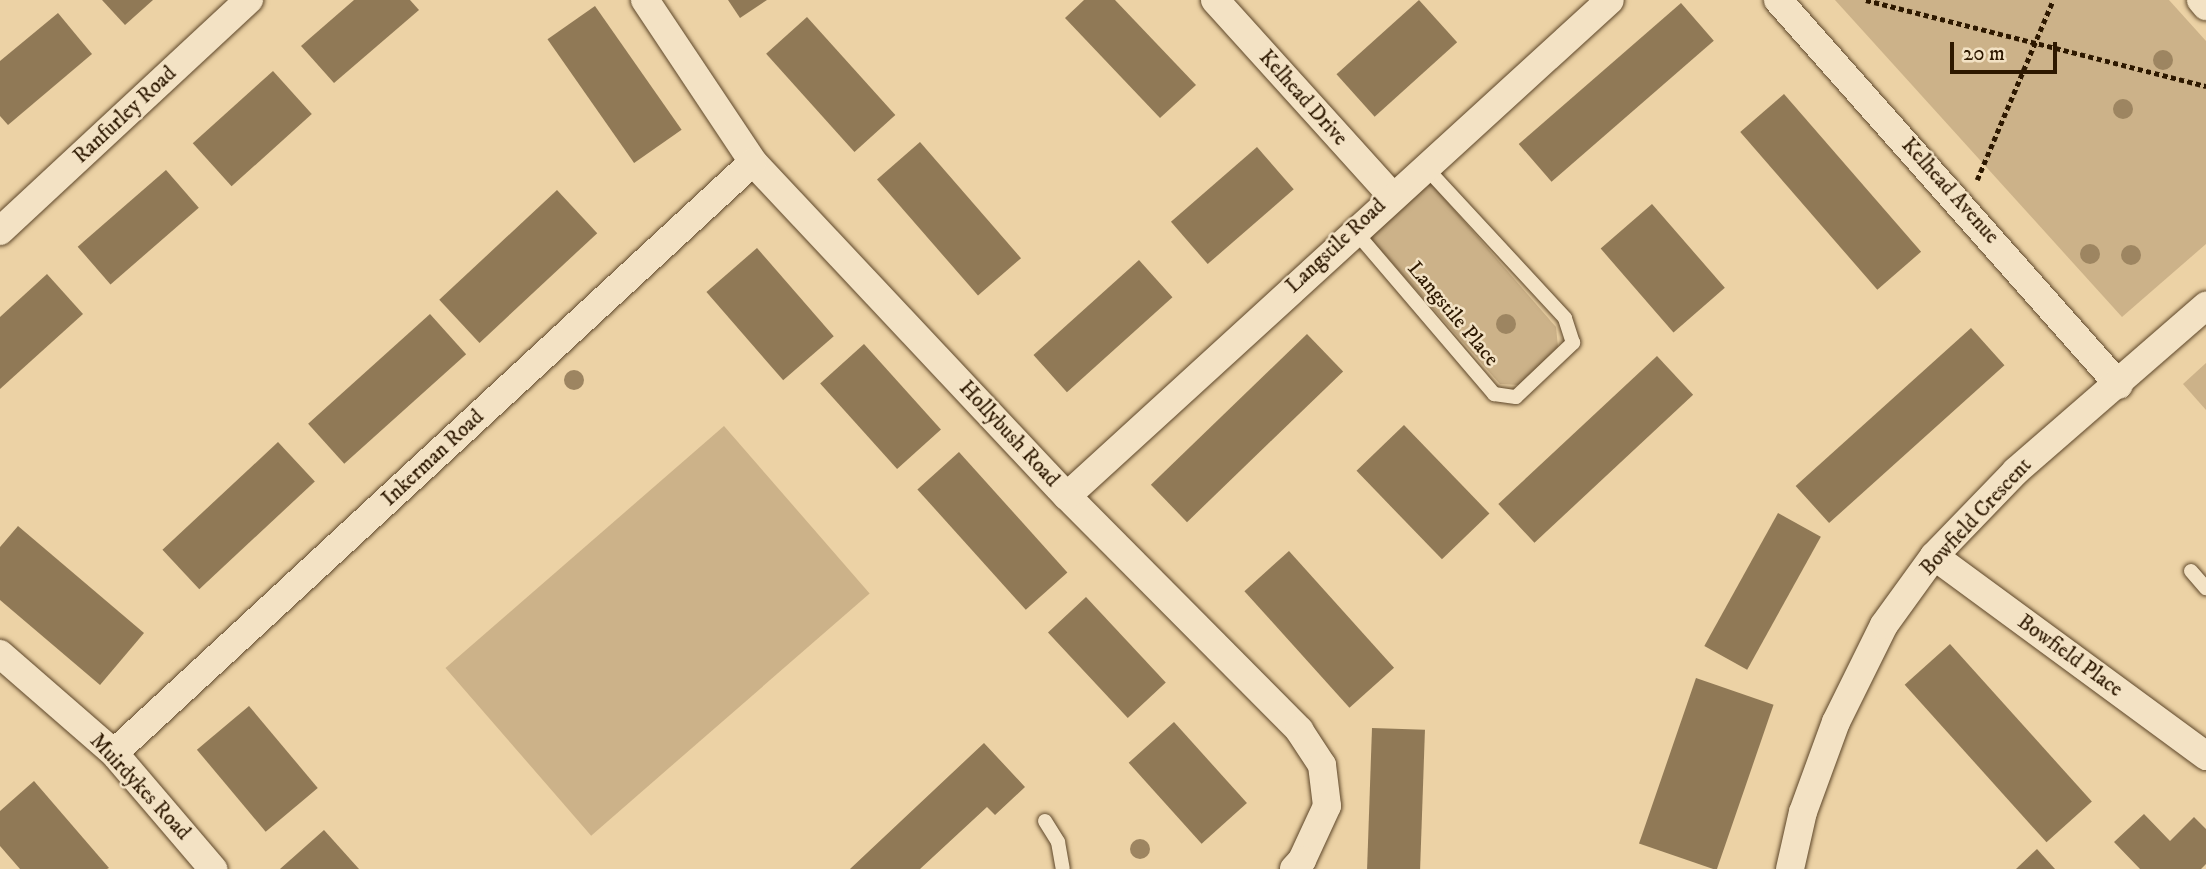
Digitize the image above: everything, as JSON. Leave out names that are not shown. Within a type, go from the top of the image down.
[{"type":"street","name":"Ranfurley Road","points":[[0,231],[249,0]]},
{"type":"street","name":"Hollybush Road","points":[[645,0],[753,162],[1067,496],[1299,730],[1322,765],[1326,806],[1302,860],[1294,869]]},
{"type":"street","name":"Kelhead Drive","points":[[1215,0],[1391,195]]},
{"type":"street","name":"Langstile Road","points":[[1067,496],[1391,195],[1610,0]]},
{"type":"street","name":"Kelhead Avenue","points":[[1778,0],[2119,385]]},
{"type":"street","points":[[2201,0],[2206,6]]},
{"type":"street","name":"Inkerman Road","points":[[114,753],[753,162]]},
{"type":"street","name":"Bowfield Crescent","points":[[1790,869],[1803,812],[1836,722],[1885,625],[1934,556],[2016,471],[2119,385],[2206,306]]},
{"type":"street","name":"Bowfield Place","points":[[1934,556],[2205,752]]},
{"type":"street","name":"Muirdykes Road","points":[[0,653],[114,753],[213,869]]},
{"type":"lane","name":"Langstile Place","points":[[1354,230],[1494,394],[1516,397],[1573,343],[1565,318],[1424,166]]},
{"type":"lane","points":[[2191,571],[2206,588]]},
{"type":"lane","points":[[1045,821],[1058,842],[1063,869]]},
{"type":"path","points":[[1866,0],[2034,45],[2206,86]]},
{"type":"path","points":[[1965,208],[2053,0]]},
{"type":"shaded area","points":[[1835,0],[2169,0],[2206,41],[2206,244],[2122,317]]},
{"type":"shaded area","points":[[1430,182],[1556,327],[1558,347],[1519,385],[1500,384],[1370,238]]},
{"type":"shaded area","points":[[2206,363],[2206,410],[2183,384]]},
{"type":"shaded area","points":[[724,426],[870,594],[591,836],[446,668]]},
{"type":"building","points":[[102,0],[153,0],[125,25]]},
{"type":"building","points":[[354,0],[410,0],[419,10],[334,83],[301,46]]},
{"type":"building","points":[[728,0],[767,0],[740,18]]},
{"type":"building","points":[[1084,0],[1115,0],[1196,85],[1160,118],[1065,18]]},
{"type":"building","points":[[1419,0],[1457,42],[1375,117],[1337,74]]},
{"type":"building","points":[[1681,3],[1714,41],[1552,182],[1519,144]]},
{"type":"building","points":[[595,6],[682,130],[634,163],[547,39]]},
{"type":"building","points":[[58,13],[92,54],[8,125],[0,116],[0,61]]},
{"type":"building","points":[[807,17],[895,115],[854,152],[766,54]]},
{"type":"building","points":[[273,71],[312,114],[232,186],[193,143]]},
{"type":"building","points":[[1784,94],[1921,252],[1877,290],[1740,132]]},
{"type":"building","points":[[920,142],[1021,258],[978,296],[877,179]]},
{"type":"building","points":[[1257,147],[1294,189],[1208,264],[1171,222]]},
{"type":"building","points":[[166,170],[199,208],[111,284],[78,247]]},
{"type":"building","points":[[557,190],[597,233],[479,343],[439,300]]},
{"type":"building","points":[[1652,204],[1725,288],[1674,332],[1601,249]]},
{"type":"building","points":[[757,248],[834,336],[783,380],[706,292]]},
{"type":"building","points":[[1139,260],[1172,297],[1067,392],[1033,355]]},
{"type":"building","points":[[47,274],[83,314],[0,389],[0,317]]},
{"type":"building","points":[[430,314],[466,354],[344,464],[308,424]]},
{"type":"building","points":[[1971,328],[2004,365],[1829,523],[1796,486]]},
{"type":"building","points":[[1307,334],[1343,371],[1187,522],[1151,485]]},
{"type":"building","points":[[864,344],[941,429],[897,469],[820,383]]},
{"type":"building","points":[[1657,356],[1693,395],[1534,543],[1498,504]]},
{"type":"building","points":[[1404,425],[1489,513],[1442,559],[1357,471]]},
{"type":"building","points":[[278,442],[315,481],[199,589],[162,550]]},
{"type":"building","points":[[959,452],[1067,572],[1026,610],[917,489]]},
{"type":"building","points":[[1778,513],[1821,537],[1747,670],[1704,646]]},
{"type":"building","points":[[18,526],[144,633],[100,685],[0,600],[0,547]]},
{"type":"building","points":[[1289,551],[1394,668],[1349,708],[1244,591]]},
{"type":"building","points":[[1086,597],[1166,683],[1128,718],[1048,632]]},
{"type":"building","points":[[1950,644],[2092,802],[2047,842],[1905,685]]},
{"type":"building","points":[[1696,678],[1774,705],[1717,869],[1639,843]]},
{"type":"building","points":[[249,706],[318,788],[266,832],[197,750]]},
{"type":"building","points":[[1174,722],[1247,803],[1202,844],[1129,763]]},
{"type":"building","points":[[1372,728],[1425,730],[1420,869],[1367,869]]},
{"type":"building","points":[[984,743],[1025,787],[995,815],[987,807],[920,869],[850,869]]},
{"type":"building","points":[[34,781],[109,868],[20,869],[0,846],[0,811]]},
{"type":"building","points":[[2144,814],[2170,841],[2194,817],[2206,829],[2206,864],[2201,869],[2140,869],[2114,842]]},
{"type":"building","points":[[324,830],[359,869],[280,869]]},
{"type":"building","points":[[2037,849],[2055,869],[2016,869]]}]
